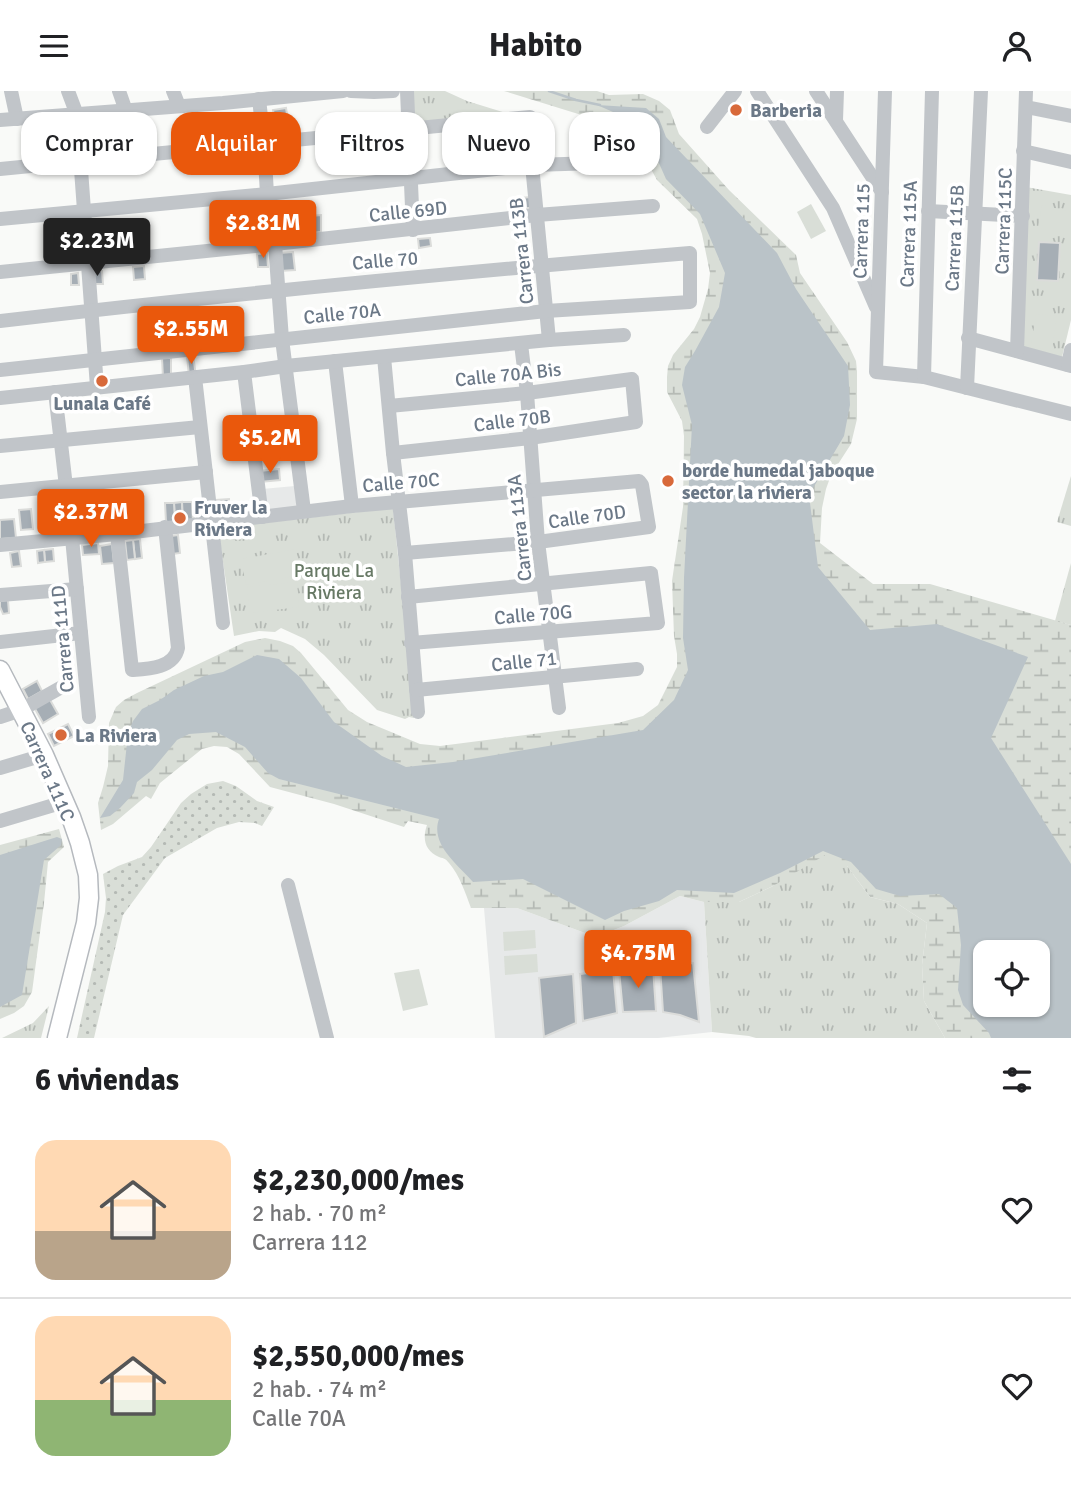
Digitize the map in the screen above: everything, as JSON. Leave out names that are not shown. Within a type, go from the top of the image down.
[{"type":"main road","name":"Carrera 111C","points":[[0,670],[44,755],[77,835],[88,875],[88,910],[57,1038]]},
{"type":"street","points":[[11,91],[17,119]]},
{"type":"street","points":[[68,91],[75,112]]},
{"type":"street","points":[[119,91],[123,111]]},
{"type":"street","points":[[173,91],[179,106]]},
{"type":"street","points":[[111,112],[179,106],[222,97],[259,99],[344,91]]},
{"type":"street","points":[[351,91],[393,91]]},
{"type":"street","points":[[407,91],[409,112]]},
{"type":"street","points":[[707,127],[735,91]]},
{"type":"street","points":[[757,91],[833,208],[877,310]]},
{"type":"street","points":[[816,91],[882,192]]},
{"type":"street","points":[[835,120],[837,91]]},
{"type":"street","name":"Carrera 115","points":[[885,91],[876,372],[924,377]]},
{"type":"street","name":"Carrera 115A","points":[[924,377],[933,91]]},
{"type":"street","name":"Carrera 115B","points":[[967,388],[981,91]]},
{"type":"street","name":"Carrera 115C","points":[[1017,351],[1026,91]]},
{"type":"street","points":[[259,99],[260,112]]},
{"type":"street","points":[[1026,107],[1071,116]]},
{"type":"street","points":[[0,120],[21,119]]},
{"type":"street","points":[[1023,151],[1071,162]]},
{"type":"street","points":[[0,169],[21,167]]},
{"type":"street","points":[[81,175],[97,387]]},
{"type":"street","points":[[266,175],[275,244],[282,339],[304,511]]},
{"type":"street","points":[[411,175],[413,230]]},
{"type":"street","points":[[0,219],[446,175]]},
{"type":"street","name":"Carrera 113B","points":[[533,175],[549,340]]},
{"type":"street","name":"Calle 69D","points":[[0,272],[537,215],[653,206]]},
{"type":"street","points":[[928,211],[1023,216]]},
{"type":"street","name":"Calle 70","points":[[0,321],[278,290],[690,254],[690,302]]},
{"type":"street","name":"Calle 70A","points":[[0,370],[546,311],[690,302]]},
{"type":"street","points":[[0,398],[335,361],[624,335]]},
{"type":"street","points":[[968,338],[1017,351],[1070,360]]},
{"type":"street","name":"Carrera 113A","points":[[521,344],[538,542],[559,708]]},
{"type":"street","points":[[384,357],[405,553],[418,712]]},
{"type":"street","points":[[335,361],[352,506]]},
{"type":"street","points":[[244,372],[262,517]]},
{"type":"street","points":[[195,377],[223,623]]},
{"type":"street","points":[[924,377],[1071,414]]},
{"type":"street","name":"Calle 70A Bis","points":[[389,406],[527,393],[632,379],[636,422]]},
{"type":"street","name":"Carrera 111D","points":[[55,392],[89,717]]},
{"type":"street","name":"Calle 70B","points":[[393,453],[530,438],[636,422]]},
{"type":"street","points":[[0,446],[201,427]]},
{"type":"street","points":[[0,492],[206,472]]},
{"type":"street","name":"Calle 70C","points":[[0,545],[400,501],[639,481],[649,527]]},
{"type":"street","points":[[117,534],[132,670],[150,669],[164,665],[177,654],[178,648],[164,527]]},
{"type":"street","name":"Calle 70D","points":[[405,553],[538,542],[649,527]]},
{"type":"street","name":"Calle 70G","points":[[411,643],[658,623],[651,573],[544,583]]},
{"type":"street","points":[[408,597],[544,583]]},
{"type":"street","points":[[0,596],[77,589]]},
{"type":"street","points":[[0,642],[81,633]]},
{"type":"street","name":"Calle 71","points":[[416,690],[637,669]]},
{"type":"street","points":[[0,717],[21,711],[60,688]]},
{"type":"street","points":[[0,768],[44,755]]},
{"type":"street","points":[[0,821],[64,802]]},
{"type":"street","points":[[288,885],[327,1038]]},
{"type":"shaded area","points":[[597,105],[646,108],[651,112],[613,112]]},
{"type":"shaded area","points":[[660,122],[666,137],[777,253],[796,289],[848,366],[850,405],[844,436],[809,495],[818,567],[870,630],[937,624],[1028,657],[991,738],[1071,864],[1071,1038],[991,1038],[974,1017],[1050,1017],[1050,940],[973,940],[973,1016],[963,1005],[958,990],[961,945],[957,908],[939,894],[900,896],[876,889],[851,862],[823,851],[734,893],[677,890],[659,901],[624,911],[605,920],[523,879],[473,882],[442,845],[438,837],[439,819],[279,779],[268,773],[245,747],[216,732],[189,734],[177,740],[152,770],[137,782],[134,793],[120,808],[110,816],[100,818],[123,780],[128,734],[142,709],[174,690],[204,676],[223,672],[257,655],[279,659],[301,678],[334,722],[382,756],[406,767],[453,762],[643,730],[674,700],[688,670],[683,638],[692,425],[682,385],[685,367],[719,307],[725,273],[700,214],[666,179],[660,166]]},
{"type":"shaded area","points":[[295,486],[297,509],[264,512],[262,489]]},
{"type":"shaded area","points":[[57,837],[62,839],[61,845],[44,860],[22,995],[0,1007],[0,855]]},
{"type":"shaded area","points":[[680,896],[704,902],[712,1032],[658,1038],[495,1038],[484,908],[517,908],[596,937],[624,926]]},
{"type":"green space","points":[[412,91],[445,91],[503,112],[442,112],[442,124],[428,126],[428,112],[414,112]]},
{"type":"green space","points":[[504,91],[597,91],[609,95],[643,94],[659,101],[670,110],[679,134],[729,190],[796,255],[800,273],[847,342],[856,361],[857,371],[857,419],[851,444],[831,475],[826,489],[820,543],[873,584],[930,584],[1071,625],[1071,1038],[945,1038],[924,1001],[922,965],[927,923],[898,904],[870,897],[847,866],[773,886],[739,902],[704,902],[680,896],[624,926],[596,937],[517,908],[471,908],[453,868],[446,859],[428,848],[425,840],[427,825],[408,821],[404,827],[270,787],[239,754],[227,747],[214,746],[202,749],[160,783],[151,799],[146,796],[113,824],[101,830],[98,803],[108,766],[109,723],[116,707],[137,693],[245,642],[265,638],[293,646],[348,710],[367,722],[420,744],[440,746],[618,723],[643,716],[658,705],[677,667],[672,581],[683,507],[684,436],[682,421],[667,392],[668,366],[700,317],[710,273],[697,219],[654,175],[660,175],[660,112],[572,112]]},
{"type":"green space","points":[[1026,187],[1071,195],[1071,320],[1062,357],[1020,346]]},
{"type":"green space","points":[[811,204],[826,231],[811,239],[797,212]]},
{"type":"green space","points":[[1042,205],[1071,212],[1071,234],[1038,228]]},
{"type":"green space","points":[[1036,314],[1057,316],[1052,351],[1031,346]]},
{"type":"green space","points":[[1071,476],[1071,526],[1057,522]]},
{"type":"green space","name":"Parque La Riviera","points":[[393,508],[414,710],[414,718],[405,719],[377,710],[305,639],[281,628],[275,632],[259,631],[234,636],[218,528]]},
{"type":"green space","points":[[296,549],[300,575],[246,585],[241,559]]},
{"type":"green space","points":[[1071,563],[1071,625],[1055,621]]},
{"type":"green space","points":[[297,582],[299,607],[250,613],[247,587]]},
{"type":"green space","points":[[223,781],[236,786],[257,801],[274,807],[262,826],[239,822],[217,828],[165,858],[123,915],[94,1038],[77,1038],[105,912],[103,874],[142,857],[181,803],[207,784]]},
{"type":"green space","points":[[59,829],[64,847],[48,862],[32,992],[24,1006],[0,1019],[0,845]]},
{"type":"green space","points":[[825,855],[847,866],[870,897],[898,904],[927,923],[922,965],[924,1001],[945,1038],[756,1038],[712,1032],[704,902],[739,902],[773,886]]},
{"type":"green space","points":[[535,930],[536,948],[504,951],[503,932]]},
{"type":"green space","points":[[537,954],[538,972],[505,975],[504,956]]},
{"type":"green space","points":[[419,969],[428,1005],[403,1011],[394,973]]},
{"type":"green space","points":[[49,1006],[41,1038],[2,1038],[33,1023]]},
{"type":"building","points":[[286,108],[287,112],[273,112]]},
{"type":"building","points":[[531,197],[532,208],[521,208],[520,198]]},
{"type":"building","points":[[321,215],[321,232],[312,233],[311,216]]},
{"type":"building","points":[[290,219],[292,237],[277,239],[275,221]]},
{"type":"building","points":[[267,220],[269,237],[249,240],[247,223]]},
{"type":"building","points":[[430,238],[431,246],[419,248],[418,239]]},
{"type":"building","points":[[82,240],[84,256],[74,257],[73,241]]},
{"type":"building","points":[[1039,242],[1060,243],[1058,281],[1037,280]]},
{"type":"building","points":[[293,252],[295,270],[280,271],[278,253]]},
{"type":"building","points":[[267,253],[268,267],[258,267],[257,254]]},
{"type":"building","points":[[144,266],[145,279],[134,280],[133,267]]},
{"type":"building","points":[[91,271],[102,271],[103,284],[92,284]]},
{"type":"building","points":[[78,273],[79,285],[71,285],[71,274]]},
{"type":"building","points":[[193,355],[196,376],[189,376],[187,356]]},
{"type":"building","points":[[162,358],[171,358],[171,377],[163,378]]},
{"type":"building","points":[[279,469],[280,480],[260,482],[259,471]]},
{"type":"building","points":[[206,499],[208,519],[195,520],[194,500]]},
{"type":"building","points":[[229,499],[230,516],[217,517],[216,500]]},
{"type":"building","points":[[182,502],[183,521],[175,522],[174,503]]},
{"type":"building","points":[[182,502],[192,502],[193,521],[183,521]]},
{"type":"building","points":[[165,503],[174,503],[175,522],[166,522]]},
{"type":"building","points":[[128,508],[129,527],[121,527],[120,509]]},
{"type":"building","points":[[31,509],[33,529],[21,530],[19,510]]},
{"type":"building","points":[[110,509],[120,509],[121,527],[111,528]]},
{"type":"building","points":[[65,511],[66,530],[57,531],[56,512]]},
{"type":"building","points":[[90,511],[92,531],[75,533],[74,513]]},
{"type":"building","points":[[90,511],[99,511],[101,531],[92,531]]},
{"type":"building","points":[[56,512],[57,531],[46,532],[44,513]]},
{"type":"building","points":[[14,519],[16,538],[0,539],[0,520]]},
{"type":"building","points":[[178,535],[180,553],[172,554],[171,536]]},
{"type":"building","points":[[140,539],[142,558],[135,559],[133,540]]},
{"type":"building","points":[[133,540],[135,559],[127,560],[125,541]]},
{"type":"building","points":[[98,543],[99,554],[83,555],[82,545]]},
{"type":"building","points":[[112,544],[114,563],[102,564],[100,546]]},
{"type":"building","points":[[53,549],[54,561],[45,562],[44,550]]},
{"type":"building","points":[[44,550],[45,562],[38,563],[37,551]]},
{"type":"building","points":[[19,551],[21,566],[12,567],[10,553]]},
{"type":"building","points":[[8,600],[9,613],[3,614],[0,601]]},
{"type":"building","points":[[37,681],[42,691],[28,699],[23,689]]},
{"type":"building","points":[[49,698],[58,714],[43,723],[34,707]]},
{"type":"building","name":"La Riviera","points":[[68,724],[74,736],[54,746],[48,734]]},
{"type":"building","points":[[693,963],[699,1022],[663,1012],[660,966]]},
{"type":"building","points":[[653,967],[656,1011],[623,1012],[619,970]]},
{"type":"building","points":[[613,970],[617,1013],[583,1021],[580,974]]},
{"type":"building","points":[[573,974],[576,1023],[544,1037],[539,978]]},
{"type":"waterway","points":[[549,91],[600,105]]},
{"type":"place","name":"Barberia","points":[[736,110]]},
{"type":"place","name":"Lunala Café","points":[[102,381]]},
{"type":"place","name":"borde humedal jaboque sector la riviera","points":[[668,481]]},
{"type":"place","name":"Fruver la Riviera","points":[[180,518]]},
{"type":"place","name":"La Riviera","points":[[61,735]]}]
